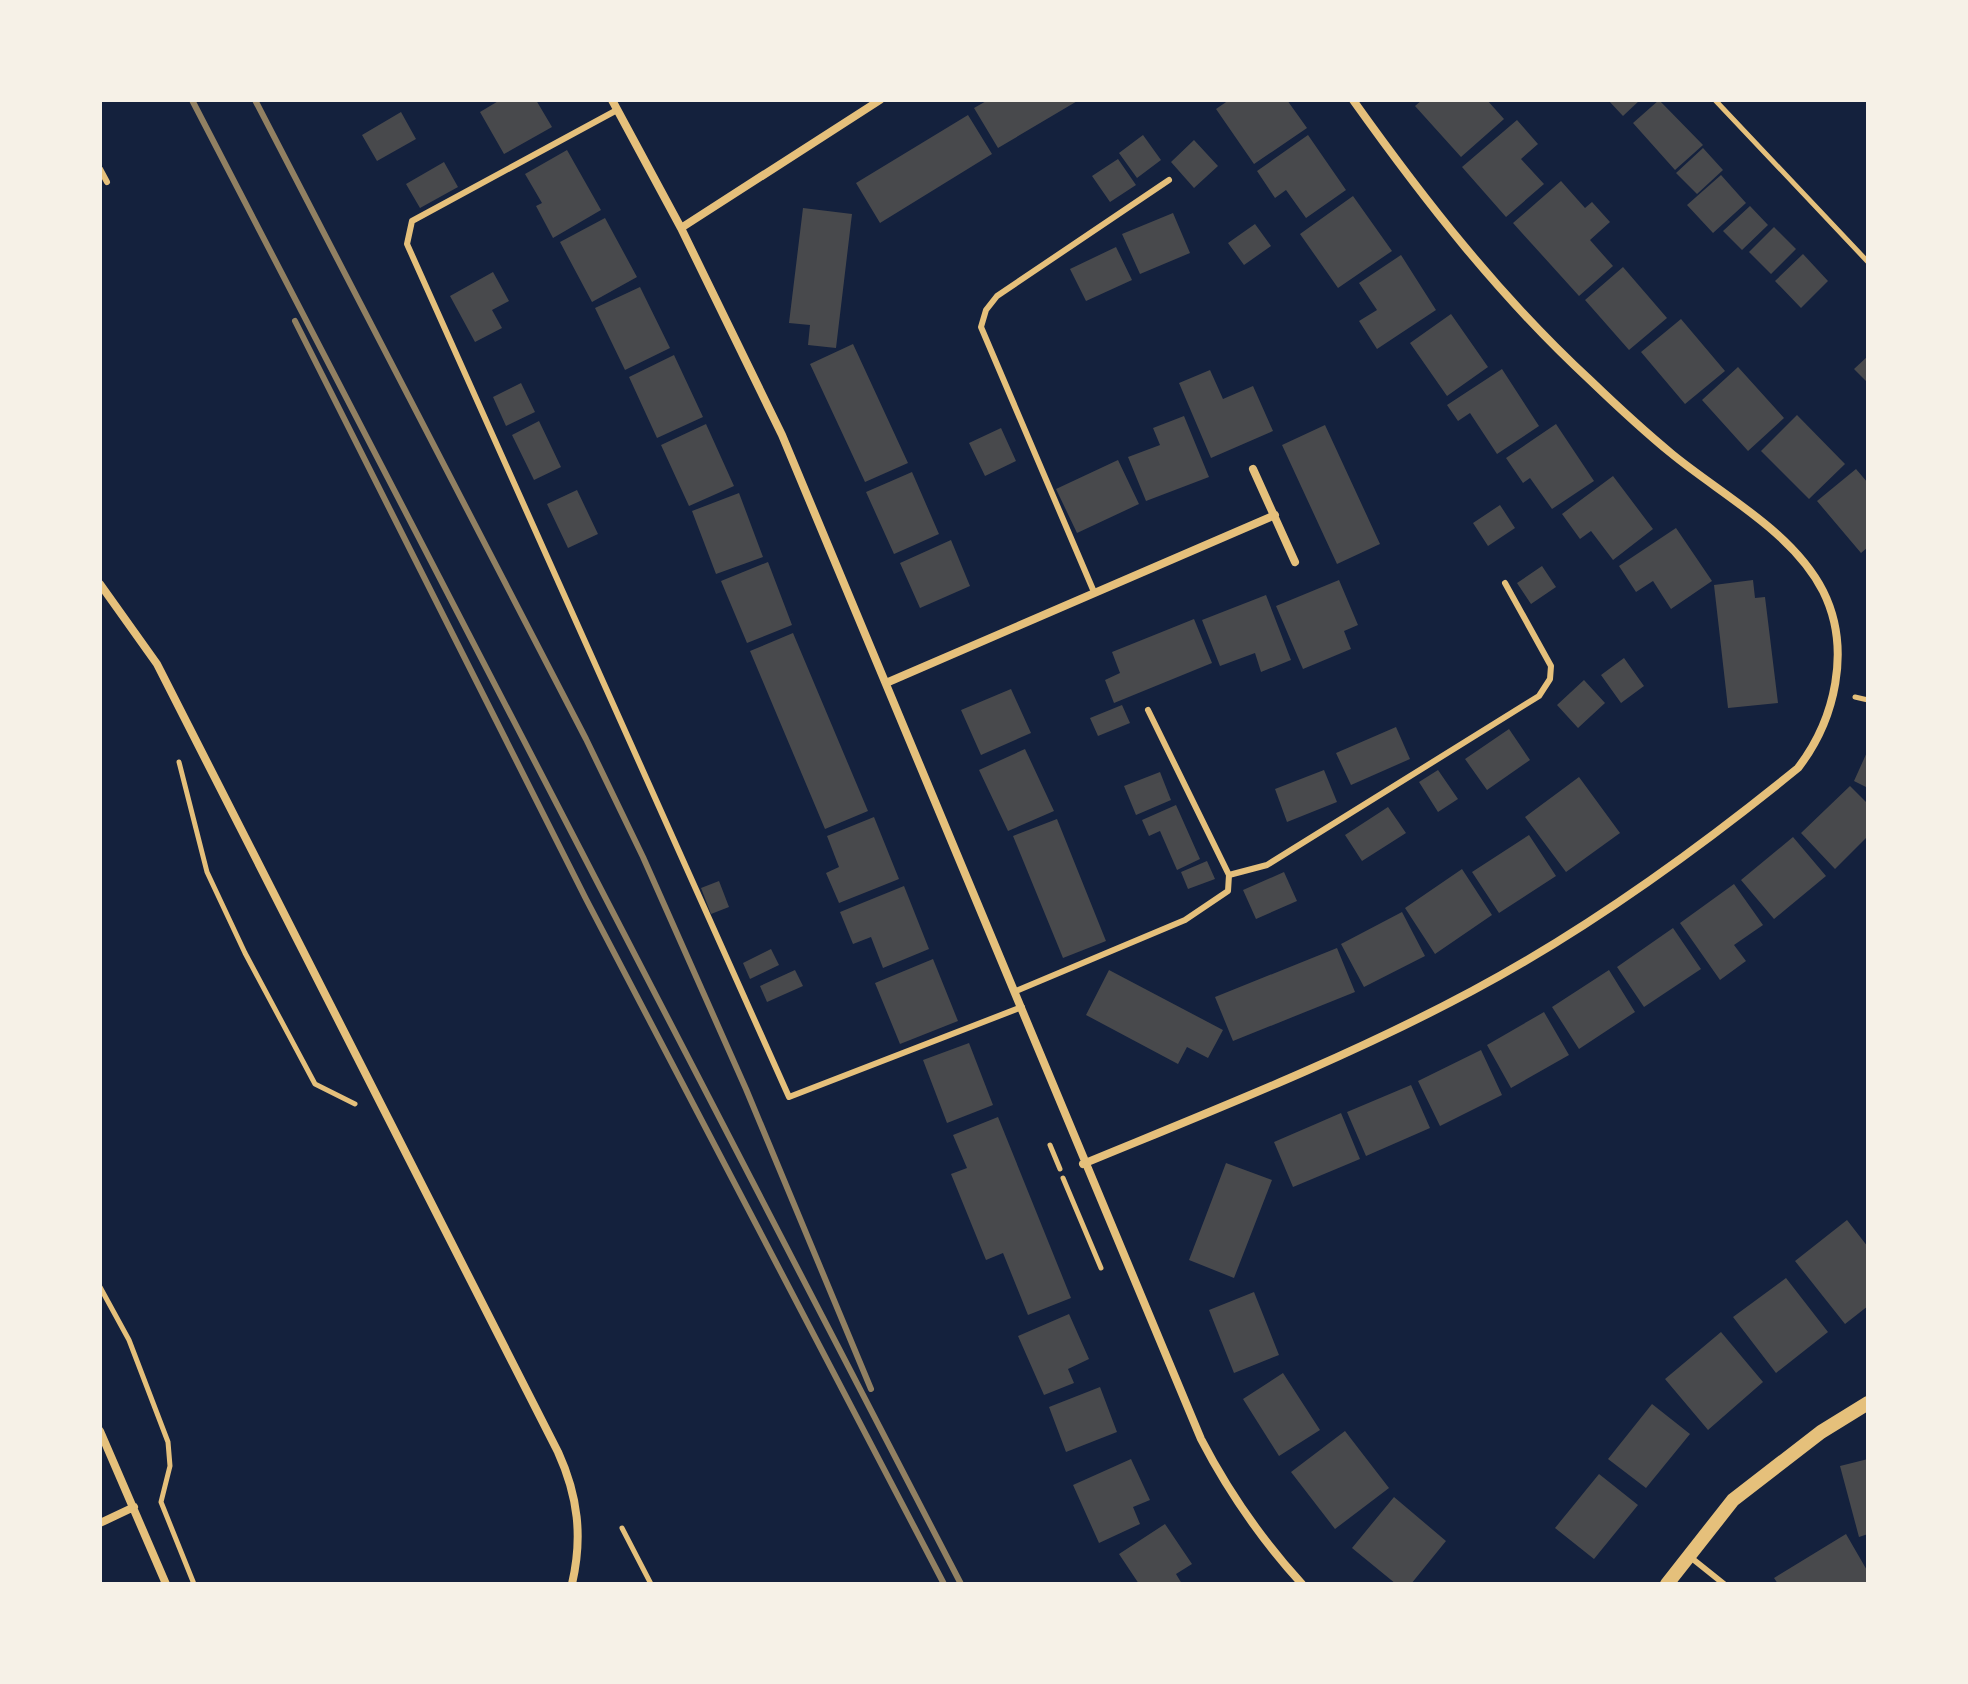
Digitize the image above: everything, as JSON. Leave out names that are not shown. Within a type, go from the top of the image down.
[{"type":"street","points":[[612,100],[681,228],[782,435],[1016,991],[1083,1164],[1174,1380],[1228,1492],[1266,1545],[1302,1584]]},
{"type":"street","points":[[681,228],[880,100]]},
{"type":"street","points":[[1083,1164],[1346,1054],[1473,991],[1566,937],[1662,873],[1798,768],[1814,747],[1835,691],[1833,623],[1825,595],[1811,569],[1779,538],[1624,411],[1503,295],[1425,199],[1353,100]]},
{"type":"street","points":[[1253,469],[1295,562]]},
{"type":"street","points":[[886,683],[1275,515]]},
{"type":"street","points":[[100,584],[157,664],[558,1452],[572,1486],[577,1511],[577,1554],[572,1584]]},
{"type":"street","points":[[1667,1584],[1733,1500],[1821,1432],[1868,1403]]},
{"type":"street","points":[[100,1431],[166,1584]]},
{"type":"street","points":[[100,1523],[134,1507]]},
{"type":"lane","points":[[617,110],[412,221],[407,244],[789,1097],[1022,1007]]},
{"type":"lane","points":[[100,169],[107,182]]},
{"type":"lane","points":[[1094,592],[981,327],[986,310],[997,296],[1169,180]]},
{"type":"lane","points":[[1229,875],[1267,865],[1539,696],[1550,679],[1551,666],[1505,583]]},
{"type":"lane","points":[[1016,991],[1185,920],[1228,891],[1229,875],[1148,710]]},
{"type":"lane","points":[[1689,1556],[1724,1584]]},
{"type":"path","points":[[1715,100],[1868,262]]},
{"type":"path","points":[[177,751],[207,872],[245,953],[316,1087],[353,1103],[363,1111]]},
{"type":"path","points":[[1049,1143],[1103,1272]]},
{"type":"path","points":[[100,1287],[129,1340],[168,1442],[170,1466],[161,1502],[194,1584]]},
{"type":"path","points":[[622,1528],[651,1584]]},
{"type":"building","points":[[500,100],[536,100],[552,127],[504,154],[480,112]]},
{"type":"building","points":[[988,100],[1079,100],[998,148],[974,108]]},
{"type":"building","points":[[1229,100],[1287,100],[1307,128],[1254,164],[1216,109]]},
{"type":"building","points":[[1422,100],[1487,100],[1504,119],[1461,157],[1415,106]]},
{"type":"building","points":[[1608,100],[1640,100],[1623,116]]},
{"type":"building","points":[[1659,100],[1703,145],[1675,170],[1633,123]]},
{"type":"building","points":[[401,112],[416,139],[377,161],[362,135]]},
{"type":"building","points":[[968,115],[992,154],[880,223],[856,183]]},
{"type":"building","points":[[1517,120],[1538,144],[1521,159],[1544,184],[1506,217],[1462,167]]},
{"type":"building","points":[[1143,135],[1161,160],[1137,178],[1119,153]]},
{"type":"building","points":[[1308,135],[1346,190],[1306,218],[1286,190],[1275,198],[1257,171]]},
{"type":"building","points":[[1194,140],[1218,166],[1194,188],[1171,162]]},
{"type":"building","points":[[1703,148],[1723,170],[1697,194],[1676,173]]},
{"type":"building","points":[[567,150],[601,210],[553,238],[536,206],[542,203],[525,174]]},
{"type":"building","points":[[1118,159],[1136,185],[1110,202],[1092,176]]},
{"type":"building","points":[[444,162],[458,187],[420,208],[406,184]]},
{"type":"building","points":[[1721,175],[1746,203],[1713,233],[1687,205]]},
{"type":"building","points":[[1561,181],[1585,208],[1592,202],[1610,222],[1590,240],[1613,266],[1579,296],[1513,223]]},
{"type":"building","points":[[1353,196],[1392,251],[1338,288],[1300,234]]},
{"type":"building","points":[[1750,206],[1768,225],[1742,250],[1723,231]]},
{"type":"building","points":[[803,208],[852,214],[836,348],[808,345],[810,325],[789,323]]},
{"type":"building","points":[[1173,213],[1190,253],[1140,274],[1122,234]]},
{"type":"building","points":[[605,218],[637,277],[592,302],[560,242]]},
{"type":"building","points":[[1255,224],[1271,246],[1244,265],[1228,243]]},
{"type":"building","points":[[1774,227],[1796,249],[1771,274],[1749,252]]},
{"type":"building","points":[[1116,247],[1132,280],[1086,301],[1070,269]]},
{"type":"building","points":[[1803,254],[1828,281],[1801,308],[1775,281]]},
{"type":"building","points":[[1401,255],[1436,310],[1377,349],[1359,321],[1377,310],[1359,283]]},
{"type":"building","points":[[1623,267],[1667,318],[1629,350],[1585,300]]},
{"type":"building","points":[[493,272],[509,301],[492,310],[502,328],[475,342],[450,296]]},
{"type":"building","points":[[640,287],[670,348],[625,370],[595,308]]},
{"type":"building","points":[[1451,314],[1488,367],[1447,396],[1410,343]]},
{"type":"building","points":[[1681,319],[1725,371],[1685,404],[1641,352]]},
{"type":"building","points":[[853,344],[908,463],[865,482],[810,364]]},
{"type":"building","points":[[674,355],[703,417],[657,438],[629,377]]},
{"type":"building","points":[[1868,356],[1868,383],[1854,369]]},
{"type":"building","points":[[1738,367],[1784,418],[1748,451],[1702,400]]},
{"type":"building","points":[[1502,369],[1539,426],[1497,454],[1470,413],[1458,421],[1447,405]]},
{"type":"building","points":[[1210,370],[1223,399],[1253,386],[1273,431],[1211,458],[1179,383]]},
{"type":"building","points":[[521,383],[535,412],[506,426],[493,397]]},
{"type":"building","points":[[1797,415],[1845,464],[1809,499],[1761,451]]},
{"type":"building","points":[[1184,416],[1209,477],[1146,501],[1128,457],[1160,445],[1153,428]]},
{"type":"building","points":[[539,421],[561,467],[534,480],[512,435]]},
{"type":"building","points":[[706,424],[734,486],[689,506],[661,445]]},
{"type":"building","points":[[1556,424],[1594,481],[1552,509],[1530,478],[1523,483],[1506,458]]},
{"type":"building","points":[[1325,425],[1380,544],[1337,564],[1282,445]]},
{"type":"building","points":[[1001,428],[1016,461],[985,476],[969,443]]},
{"type":"building","points":[[1118,460],[1139,504],[1077,533],[1056,489]]},
{"type":"building","points":[[1856,469],[1868,483],[1868,547],[1861,553],[1817,501]]},
{"type":"building","points":[[912,472],[939,534],[894,554],[866,492]]},
{"type":"building","points":[[1613,476],[1653,529],[1613,560],[1591,531],[1580,539],[1562,514]]},
{"type":"building","points":[[577,490],[598,534],[568,548],[547,504]]},
{"type":"building","points":[[739,493],[763,557],[716,574],[692,511]]},
{"type":"building","points":[[1500,505],[1515,528],[1488,546],[1473,523]]},
{"type":"building","points":[[1676,528],[1712,581],[1671,609],[1653,581],[1636,592],[1619,566]]},
{"type":"building","points":[[951,540],[970,586],[920,608],[900,563]]},
{"type":"building","points":[[768,562],[792,625],[747,643],[721,581]]},
{"type":"building","points":[[1542,566],[1556,587],[1531,604],[1517,583]]},
{"type":"building","points":[[1339,580],[1358,625],[1344,631],[1351,649],[1303,669],[1276,606]]},
{"type":"building","points":[[1753,580],[1755,598],[1765,597],[1778,703],[1728,708],[1714,585]]},
{"type":"building","points":[[1266,595],[1291,660],[1261,672],[1255,653],[1220,666],[1202,620]]},
{"type":"building","points":[[1194,619],[1212,663],[1114,703],[1105,680],[1120,673],[1112,652]]},
{"type":"building","points":[[793,633],[868,811],[825,829],[750,651]]},
{"type":"building","points":[[1624,658],[1644,686],[1621,703],[1601,675]]},
{"type":"building","points":[[1584,680],[1605,703],[1578,728],[1557,705]]},
{"type":"building","points":[[1011,689],[1031,733],[981,755],[961,710]]},
{"type":"building","points":[[1122,705],[1130,723],[1098,736],[1090,718]]},
{"type":"building","points":[[1396,727],[1410,759],[1351,785],[1336,753]]},
{"type":"building","points":[[1509,729],[1530,760],[1487,790],[1465,759]]},
{"type":"building","points":[[1025,749],[1054,811],[1008,831],[979,770]]},
{"type":"building","points":[[1868,750],[1868,788],[1854,781]]},
{"type":"building","points":[[1324,770],[1337,802],[1287,822],[1275,789]]},
{"type":"building","points":[[1438,770],[1458,799],[1438,812],[1419,782]]},
{"type":"building","points":[[1160,772],[1171,800],[1136,815],[1124,786]]},
{"type":"building","points":[[1579,777],[1620,833],[1566,872],[1525,817]]},
{"type":"building","points":[[1850,786],[1868,804],[1868,836],[1835,869],[1801,833]]},
{"type":"building","points":[[1176,805],[1200,859],[1177,870],[1160,831],[1149,836],[1142,820]]},
{"type":"building","points":[[1388,807],[1406,833],[1362,861],[1345,835]]},
{"type":"building","points":[[874,817],[899,879],[839,903],[826,873],[839,867],[827,836]]},
{"type":"building","points":[[1057,819],[1106,941],[1063,958],[1013,836]]},
{"type":"building","points":[[1529,835],[1556,876],[1499,913],[1472,872]]},
{"type":"building","points":[[1793,837],[1826,876],[1774,919],[1741,880]]},
{"type":"building","points":[[1207,861],[1215,879],[1188,889],[1181,872]]},
{"type":"building","points":[[1462,869],[1492,915],[1435,954],[1405,908]]},
{"type":"building","points":[[1284,872],[1297,901],[1256,919],[1243,890]]},
{"type":"building","points":[[719,881],[729,907],[711,914],[701,888]]},
{"type":"building","points":[[1734,884],[1763,925],[1734,945],[1746,961],[1720,980],[1680,923]]},
{"type":"building","points":[[904,886],[929,949],[883,968],[871,937],[853,944],[840,912]]},
{"type":"building","points":[[1402,912],[1425,956],[1364,987],[1341,944]]},
{"type":"building","points":[[1673,928],[1701,969],[1644,1007],[1617,967]]},
{"type":"building","points":[[1337,948],[1355,992],[1233,1041],[1215,997]]},
{"type":"building","points":[[771,949],[779,965],[750,979],[743,963]]},
{"type":"building","points":[[933,959],[958,1021],[900,1044],[875,983]]},
{"type":"building","points":[[795,970],[803,986],[767,1002],[760,986]]},
{"type":"building","points":[[1109,970],[1223,1030],[1208,1058],[1187,1047],[1178,1064],[1086,1015]]},
{"type":"building","points":[[1609,970],[1635,1012],[1579,1049],[1552,1007]]},
{"type":"building","points":[[1544,1012],[1569,1055],[1511,1088],[1487,1045]]},
{"type":"building","points":[[969,1043],[993,1105],[947,1123],[923,1060]]},
{"type":"building","points":[[1481,1050],[1502,1095],[1440,1126],[1418,1081]]},
{"type":"building","points":[[1411,1085],[1430,1128],[1366,1156],[1347,1112]]},
{"type":"building","points":[[1341,1113],[1360,1159],[1293,1187],[1274,1142]]},
{"type":"building","points":[[998,1117],[1071,1298],[1028,1315],[1003,1253],[986,1260],[951,1174],[967,1168],[953,1135]]},
{"type":"building","points":[[1226,1163],[1272,1180],[1234,1278],[1189,1260]]},
{"type":"building","points":[[1847,1220],[1868,1247],[1868,1306],[1845,1324],[1795,1261]]},
{"type":"building","points":[[1786,1278],[1828,1332],[1776,1373],[1733,1317]]},
{"type":"building","points":[[1254,1292],[1279,1355],[1234,1373],[1209,1310]]},
{"type":"building","points":[[1069,1314],[1089,1359],[1068,1369],[1074,1383],[1044,1395],[1018,1336]]},
{"type":"building","points":[[1721,1332],[1763,1382],[1708,1430],[1665,1379]]},
{"type":"building","points":[[1283,1373],[1320,1430],[1279,1456],[1243,1399]]},
{"type":"building","points":[[1100,1387],[1117,1432],[1066,1452],[1049,1407]]},
{"type":"building","points":[[1652,1404],[1690,1434],[1646,1488],[1608,1459]]},
{"type":"building","points":[[1345,1431],[1389,1488],[1335,1529],[1291,1472]]},
{"type":"building","points":[[1131,1459],[1150,1500],[1133,1507],[1140,1524],[1099,1543],[1073,1485]]},
{"type":"building","points":[[1868,1459],[1868,1534],[1859,1537],[1840,1466]]},
{"type":"building","points":[[1599,1474],[1638,1505],[1594,1559],[1555,1528]]},
{"type":"building","points":[[1394,1497],[1446,1541],[1411,1584],[1396,1584],[1352,1548]]},
{"type":"building","points":[[1165,1524],[1192,1564],[1176,1574],[1182,1584],[1139,1584],[1119,1554]]},
{"type":"building","points":[[1846,1534],[1868,1572],[1868,1584],[1778,1584],[1774,1578]]},
{"type":"railway","points":[[192,100],[961,1584]]},
{"type":"railway","points":[[255,100],[586,739],[643,857],[746,1089],[871,1389]]},
{"type":"railway","points":[[295,321],[586,899],[944,1584]]}]
